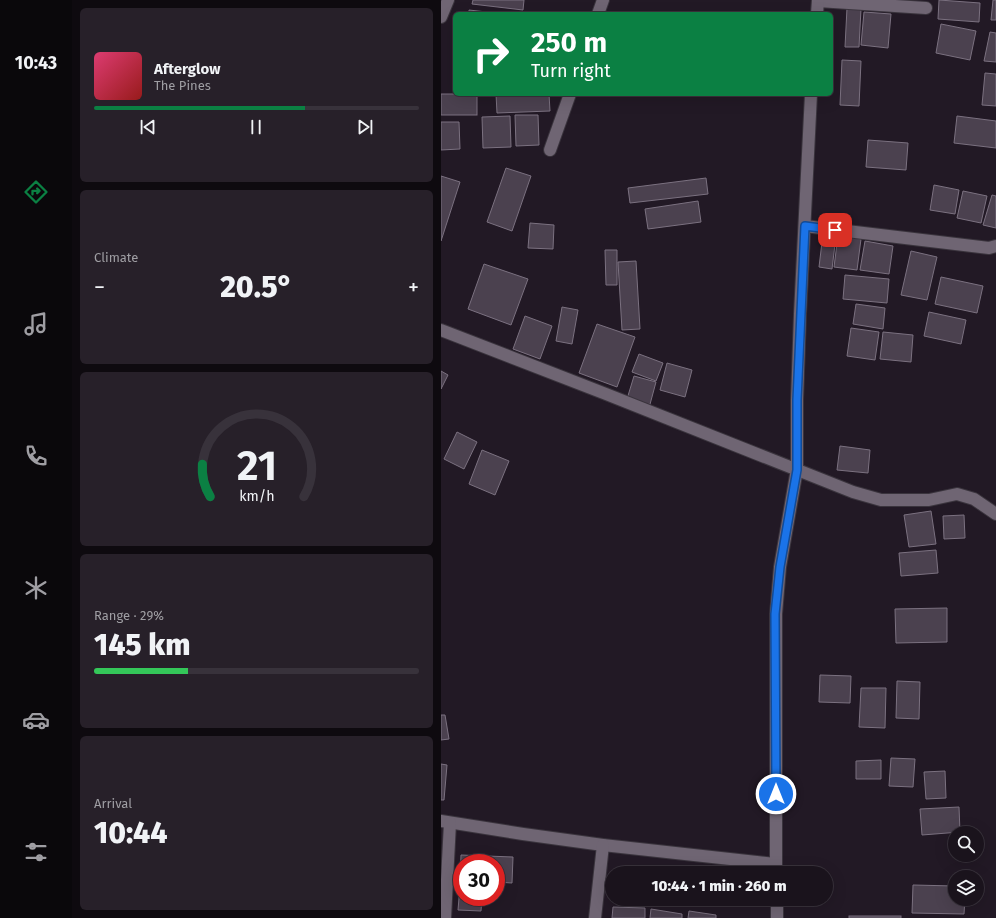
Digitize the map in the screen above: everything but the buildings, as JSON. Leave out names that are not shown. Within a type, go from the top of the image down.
[{"type":"street","points":[[441,17],[447,0]]},
{"type":"street","points":[[599,12],[603,0]]},
{"type":"street","points":[[817,12],[818,0],[926,8]]},
{"type":"street","points":[[550,150],[569,96]]},
{"type":"street","points":[[775,866],[775,614],[780,567],[797,470],[797,400],[811,96]]},
{"type":"street","points":[[805,226],[989,248],[996,246]]},
{"type":"street","points":[[441,330],[853,492],[881,500],[929,500],[957,494],[974,499],[996,514]]},
{"type":"street","points":[[445,918],[446,822],[760,866]]},
{"type":"street","points":[[595,918],[603,845]]},
{"type":"street","points":[[777,906],[777,918]]},
{"type":"route","points":[[776,794],[775,614],[780,567],[797,470],[797,400],[805,226],[835,230]]}]
